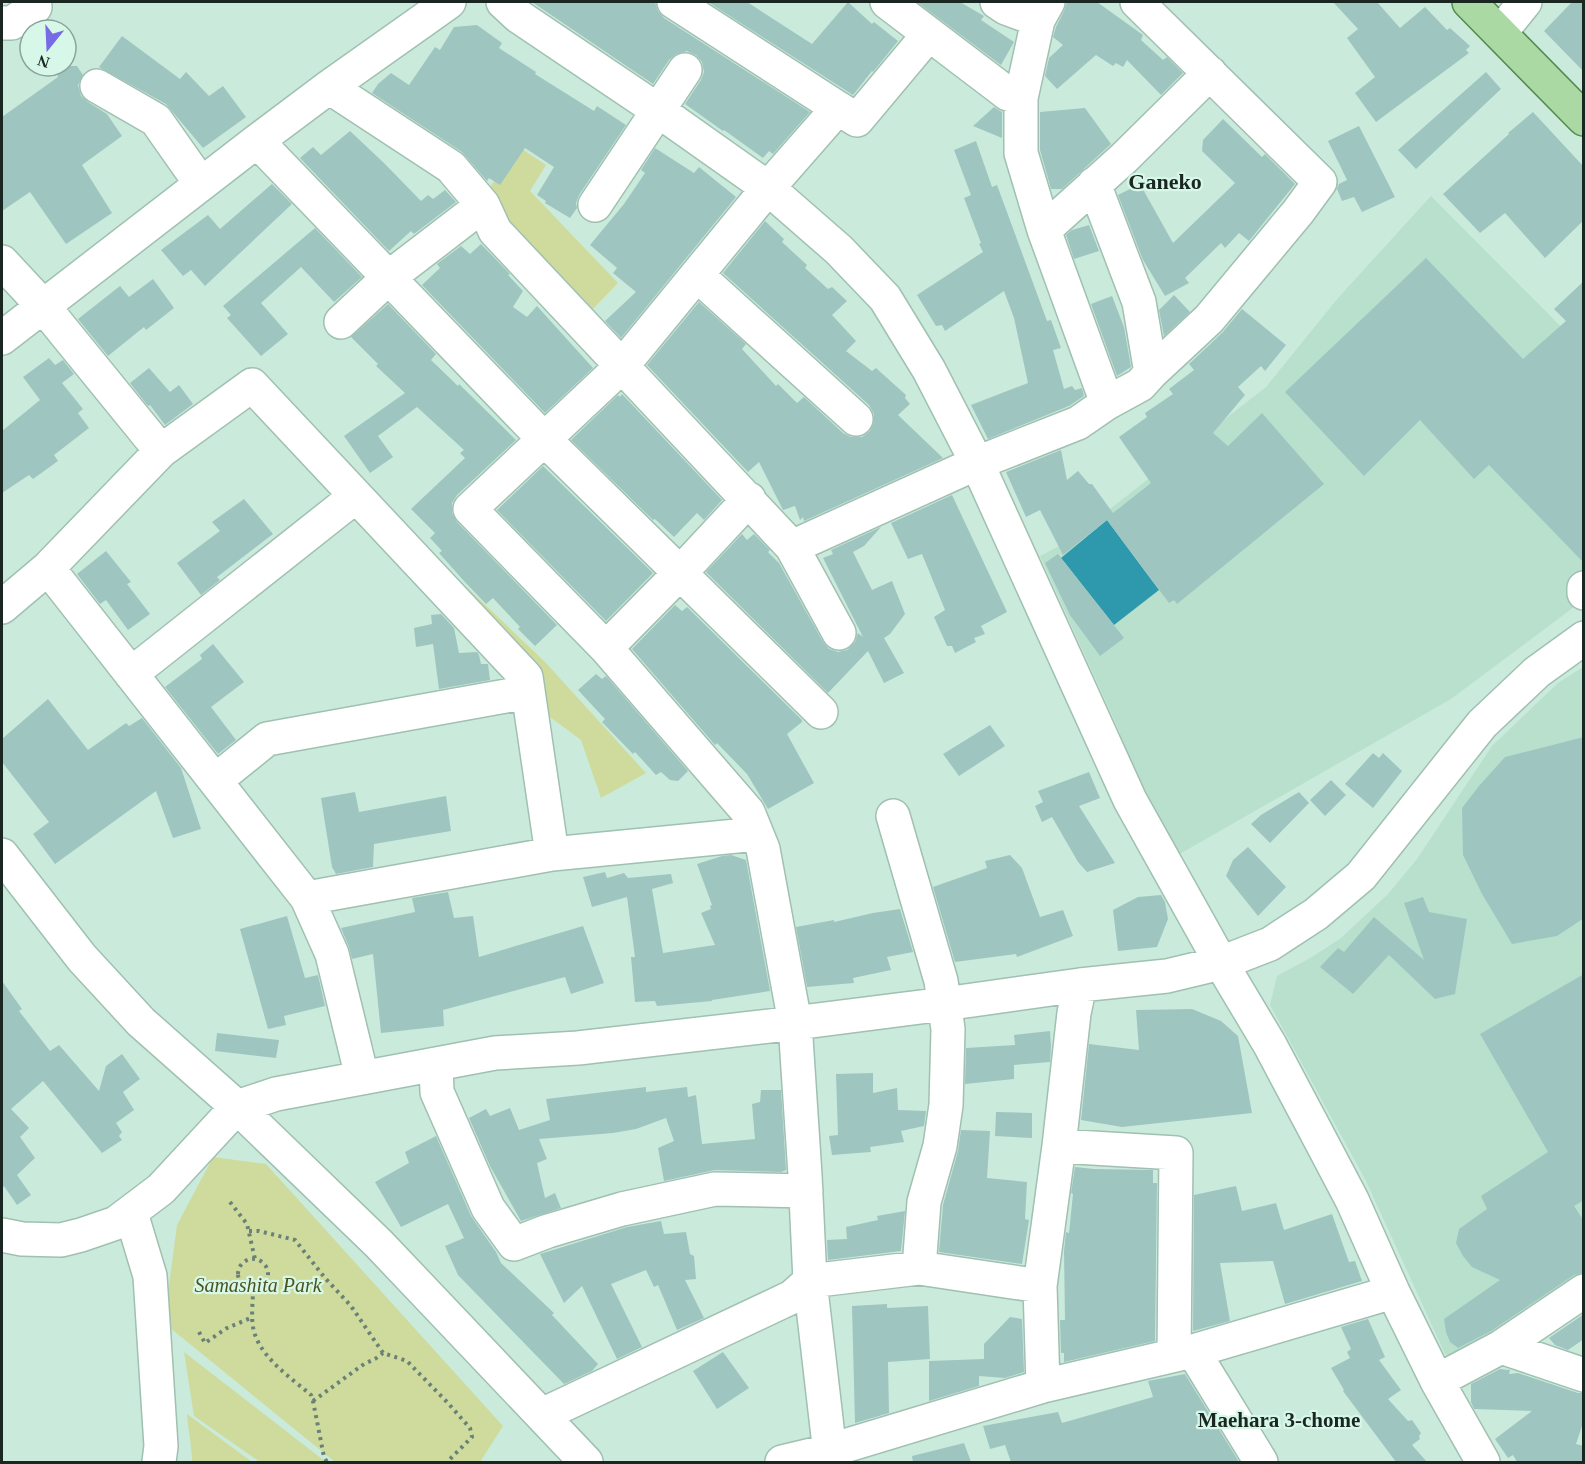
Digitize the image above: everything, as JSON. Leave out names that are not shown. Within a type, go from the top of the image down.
[{"type":"main road","points":[[1469,2],[1584,118]]},
{"type":"street","points":[[2,338],[256,141],[449,2]]},
{"type":"street","points":[[503,2],[518,16],[768,188],[839,250],[885,298],[928,370],[977,463],[1130,800],[1313,1126],[1352,1200],[1393,1292],[1437,1381],[1483,1462]]},
{"type":"street","points":[[674,2],[857,120],[929,34]]},
{"type":"street","points":[[887,2],[1008,94],[1021,98]]},
{"type":"street","points":[[997,2],[1006,8],[1043,11],[1021,98],[1021,153],[1044,230],[1107,403]]},
{"type":"street","points":[[792,547],[977,463],[1078,423],[1107,403],[1140,385],[1209,319],[1320,182],[1137,2]]},
{"type":"street","points":[[1500,33],[1525,2]]},
{"type":"street","points":[[2,23],[12,23],[35,7]]},
{"type":"street","points":[[595,205],[685,70]]},
{"type":"street","points":[[1044,230],[1124,158],[1210,73]]},
{"type":"street","points":[[97,86],[156,120],[201,184]]},
{"type":"street","points":[[329,87],[451,167],[483,205],[495,231],[792,547],[839,633]]},
{"type":"street","points":[[830,1457],[810,1281],[795,1023],[763,849],[748,812],[606,648],[470,509],[622,366],[768,188],[838,108]]},
{"type":"street","points":[[256,141],[544,439],[821,712]]},
{"type":"street","points":[[1094,184],[1139,302],[1151,373]]},
{"type":"street","points":[[341,322],[388,278],[483,205]]},
{"type":"street","points":[[2,262],[43,306],[161,451]]},
{"type":"street","points":[[697,275],[856,419]]},
{"type":"street","points":[[2,607],[48,568],[161,451],[252,386],[526,676],[552,854]]},
{"type":"street","points":[[131,674],[356,495]]},
{"type":"street","points":[[606,648],[749,500]]},
{"type":"street","points":[[48,568],[307,898],[332,954],[362,1077]]},
{"type":"street","points":[[1584,588],[1584,593]]},
{"type":"street","points":[[2,1235],[22,1239],[61,1240],[116,1223],[161,1189],[237,1107],[276,1094],[495,1053],[578,1048],[944,1005],[1080,985],[1167,976],[1221,963],[1270,944],[1316,914],[1361,876],[1482,724],[1537,672],[1584,638]]},
{"type":"street","points":[[215,781],[267,739],[528,692]]},
{"type":"street","points":[[893,816],[941,981],[948,1029],[946,1105],[940,1146],[924,1202],[918,1268]]},
{"type":"street","points":[[307,898],[552,854],[757,834]]},
{"type":"street","points":[[2,855],[82,958],[141,1022],[237,1107],[379,1244],[586,1462]]},
{"type":"street","points":[[1043,1386],[1040,1286],[1074,1013],[1080,985]]},
{"type":"street","points":[[436,1064],[437,1092],[488,1208],[514,1244],[548,1231],[622,1209],[715,1189],[806,1191]]},
{"type":"street","points":[[1059,1146],[1176,1153],[1184,1353],[1261,1462]]},
{"type":"street","points":[[131,1213],[150,1276],[159,1462]]},
{"type":"street","points":[[542,1415],[792,1297],[810,1281],[918,1268],[1040,1286]]},
{"type":"street","points":[[1437,1381],[1502,1347],[1584,1291]]},
{"type":"street","points":[[782,1462],[830,1457],[1043,1386],[1184,1353],[1393,1292]]},
{"type":"street","points":[[1502,1347],[1584,1375]]},
{"type":"path","points":[[230,1202],[247,1224],[255,1259]]},
{"type":"path","points":[[249,1231],[259,1231],[295,1240],[351,1306],[383,1353],[407,1361],[470,1428],[472,1437],[447,1462]]},
{"type":"path","points":[[255,1259],[265,1264],[268,1272],[267,1280],[261,1286],[253,1289],[240,1283],[238,1275],[243,1262],[255,1259]]},
{"type":"path","points":[[253,1289],[253,1326],[258,1344],[267,1356],[311,1395],[327,1462]]},
{"type":"path","points":[[199,1332],[205,1342],[227,1328],[253,1317]]},
{"type":"path","points":[[313,1401],[383,1353]]},
{"type":"shaded area","points":[[1431,196],[1583,349],[1584,578],[1580,581],[1574,607],[1451,699],[1178,855],[1122,751],[1120,733],[1040,556],[1069,541],[1266,387],[1338,298]]},
{"type":"shaded area","points":[[1583,667],[1583,1278],[1457,1359],[1445,1354],[1366,1181],[1270,1005],[1277,976],[1341,938],[1388,894],[1417,859],[1492,746],[1558,683]]},
{"type":"green space","points":[[516,145],[546,165],[530,191],[618,283],[590,312],[505,228],[491,186]]},
{"type":"green space","points":[[435,557],[546,663],[646,773],[601,798],[581,740],[550,717],[534,671]]},
{"type":"green space","name":"Samashita Park","points":[[213,1157],[266,1164],[503,1426],[480,1462],[335,1462],[164,1323],[177,1225]]},
{"type":"green space","points":[[184,1352],[326,1462],[260,1462],[194,1416]]},
{"type":"green space","points":[[187,1414],[252,1462],[192,1462]]},
{"type":"water","points":[[1107,520],[1159,590],[1114,625],[1061,558]]},
{"type":"building","points":[[532,2],[655,2],[664,18],[810,112],[773,154],[769,151],[763,158],[685,104],[704,72],[702,62],[696,55],[687,51],[676,54],[669,60],[653,84]]},
{"type":"building","points":[[708,2],[747,2],[812,44],[848,2],[872,24],[874,22],[898,41],[853,95]]},
{"type":"building","points":[[917,2],[960,2],[984,16],[981,20],[1014,42],[1001,65]]},
{"type":"building","points":[[1067,2],[1097,2],[1143,35],[1141,40],[1163,60],[1167,57],[1183,73],[1161,95],[1127,60],[1123,67],[1116,63],[1113,66],[1096,55],[1057,89],[1045,76],[1049,58],[1063,45],[1053,37]]},
{"type":"building","points":[[1333,2],[1377,2],[1400,28],[1425,7],[1447,30],[1450,28],[1470,46],[1466,50],[1469,53],[1376,122],[1355,93],[1375,77],[1347,38],[1358,29]]},
{"type":"building","points":[[1572,2],[1584,2],[1584,72],[1544,31]]},
{"type":"building","points":[[477,25],[502,43],[499,48],[536,72],[535,74],[594,111],[597,106],[626,125],[579,195],[577,208],[570,218],[545,203],[546,201],[537,195],[554,167],[525,148],[500,185],[489,178],[487,181],[462,152],[372,93],[378,84],[391,73],[409,85],[435,47],[440,50],[454,27]]},
{"type":"building","points":[[122,36],[180,79],[186,72],[209,96],[223,86],[246,117],[203,148],[166,104],[99,67]]},
{"type":"building","points":[[78,68],[83,75],[78,85],[81,96],[107,114],[122,136],[82,165],[112,213],[66,244],[30,192],[2,211],[2,117],[57,78],[78,78]]},
{"type":"building","points":[[1486,72],[1501,89],[1416,169],[1398,150]]},
{"type":"building","points":[[994,107],[1002,112],[1002,138],[973,126]]},
{"type":"building","points":[[1085,108],[1111,144],[1062,189],[1051,189],[1040,150],[1040,112]]},
{"type":"building","points":[[1533,112],[1584,167],[1584,220],[1545,258],[1505,213],[1480,233],[1443,194]]},
{"type":"building","points":[[1223,119],[1262,157],[1265,154],[1295,184],[1249,241],[1239,233],[1225,248],[1221,243],[1185,278],[1189,283],[1165,296],[1143,260],[1118,195],[1140,184],[1173,243],[1235,183],[1202,151],[1203,140]]},
{"type":"building","points":[[1359,126],[1395,197],[1362,212],[1354,197],[1342,201],[1337,189],[1339,184],[1347,180],[1328,141]]},
{"type":"building","points":[[350,131],[421,201],[428,195],[433,199],[445,190],[456,202],[414,234],[411,231],[389,251],[300,158],[313,147],[321,155]]},
{"type":"building","points":[[976,141],[992,187],[997,185],[1047,321],[1051,320],[1061,348],[1053,350],[1064,389],[1072,386],[1075,390],[1082,388],[1084,396],[1069,406],[988,439],[971,405],[1028,383],[1014,318],[1004,291],[945,331],[942,325],[936,326],[917,295],[983,252],[964,198],[971,195],[954,150]]},
{"type":"building","points":[[655,148],[694,173],[699,167],[736,197],[621,338],[605,321],[636,292],[613,273],[617,268],[590,245],[624,204],[645,173],[641,170]]},
{"type":"building","points":[[272,184],[292,204],[205,286],[191,270],[183,276],[161,250],[208,215],[220,229]]},
{"type":"building","points":[[765,221],[784,239],[782,242],[807,265],[805,268],[828,289],[832,287],[847,301],[832,315],[856,341],[846,351],[872,371],[876,368],[906,395],[905,398],[910,404],[898,415],[943,458],[804,521],[803,517],[800,520],[795,506],[783,510],[759,462],[748,472],[647,365],[699,302],[746,344],[742,349],[776,386],[778,384],[797,403],[804,397],[843,433],[851,437],[862,437],[870,431],[874,422],[874,414],[869,405],[723,273]]},
{"type":"building","points":[[1089,225],[1099,251],[1074,259],[1066,235],[1072,230]]},
{"type":"building","points":[[315,228],[362,277],[334,302],[301,267],[261,303],[288,334],[261,356],[227,318],[231,315],[223,306]]},
{"type":"building","points":[[481,244],[523,291],[513,307],[527,317],[537,306],[593,368],[545,413],[422,285],[440,268],[437,264],[461,246],[470,254]]},
{"type":"building","points":[[1426,258],[1523,359],[1566,321],[1554,309],[1584,281],[1584,563],[1489,465],[1474,479],[1420,420],[1364,476],[1285,392]]},
{"type":"building","points":[[153,279],[174,308],[146,330],[144,327],[108,356],[78,319],[120,286],[129,297]]},
{"type":"building","points":[[1174,295],[1190,312],[1164,336],[1159,310]]},
{"type":"building","points":[[1112,296],[1124,327],[1131,367],[1117,376],[1091,304]]},
{"type":"building","points":[[388,304],[436,354],[431,360],[516,440],[457,495],[452,503],[452,513],[457,522],[557,625],[535,646],[493,598],[486,604],[464,581],[439,553],[442,551],[430,538],[435,533],[411,509],[465,458],[460,453],[464,450],[417,407],[378,436],[393,457],[370,473],[344,436],[405,393],[376,366],[378,364],[351,337]]},
{"type":"building","points":[[1242,309],[1286,345],[1265,371],[1261,366],[1238,387],[1245,395],[1213,433],[1228,446],[1262,413],[1324,484],[1177,604],[1174,600],[1169,603],[1107,520],[1063,555],[1040,510],[1026,517],[1006,472],[1061,450],[1067,480],[1078,471],[1089,484],[1092,484],[1113,513],[1151,483],[1119,437],[1147,417],[1145,413],[1173,394],[1169,389],[1194,370],[1189,364],[1222,333]]},
{"type":"building","points":[[49,358],[55,365],[63,360],[74,374],[62,383],[83,409],[78,413],[89,428],[54,455],[58,461],[33,479],[29,475],[2,493],[2,431],[40,400],[23,377]]},
{"type":"building","points":[[149,368],[170,392],[179,385],[193,404],[165,425],[130,383]]},
{"type":"building","points":[[622,394],[722,500],[704,520],[697,513],[674,537],[655,519],[653,520],[571,440],[618,395],[620,397]]},
{"type":"building","points":[[543,466],[653,573],[606,621],[497,510]]},
{"type":"building","points":[[952,495],[1007,612],[981,626],[985,634],[974,638],[976,642],[955,653],[952,646],[947,646],[934,617],[945,610],[922,554],[908,559],[891,523]]},
{"type":"building","points":[[244,499],[273,534],[217,577],[220,580],[201,595],[177,563],[220,531],[212,522]]},
{"type":"building","points":[[881,527],[864,546],[853,552],[872,590],[892,581],[905,614],[890,634],[884,638],[904,673],[884,683],[868,651],[828,693],[706,572],[742,534],[747,540],[754,534],[779,563],[823,642],[829,649],[838,652],[847,650],[855,642],[858,633],[863,637],[823,558],[833,554],[831,550]]},
{"type":"building","points":[[106,551],[131,582],[127,584],[150,614],[128,630],[106,600],[100,604],[77,574]]},
{"type":"building","points":[[1058,554],[1124,638],[1100,656],[1070,615],[1045,563]]},
{"type":"building","points":[[675,605],[682,611],[687,607],[802,720],[787,734],[814,783],[768,809],[747,774],[717,743],[715,745],[632,649]]},
{"type":"building","points":[[441,614],[454,628],[459,653],[477,652],[481,664],[488,664],[490,680],[439,689],[433,644],[416,647],[414,628],[432,624],[431,615]]},
{"type":"building","points":[[213,644],[244,682],[211,707],[236,740],[218,754],[165,687],[202,659],[200,655]]},
{"type":"building","points":[[596,674],[602,679],[606,676],[688,771],[678,781],[670,780],[661,772],[656,775],[602,722],[605,719],[578,690]]},
{"type":"building","points":[[48,699],[88,750],[126,723],[129,726],[142,718],[181,768],[201,829],[173,838],[156,791],[55,864],[33,834],[49,822],[2,762],[2,739]]},
{"type":"building","points":[[990,725],[1005,746],[959,776],[943,754]]},
{"type":"building","points":[[1584,737],[1584,918],[1557,936],[1512,944],[1482,894],[1463,855],[1462,808],[1505,757]]},
{"type":"building","points":[[1373,753],[1379,758],[1383,753],[1402,771],[1373,808],[1345,784]]},
{"type":"building","points":[[1089,772],[1100,798],[1079,806],[1115,863],[1087,872],[1078,862],[1052,817],[1042,822],[1035,806],[1043,802],[1038,791]]},
{"type":"building","points":[[1331,780],[1346,795],[1325,816],[1310,800]]},
{"type":"building","points":[[355,792],[359,812],[446,796],[451,831],[374,844],[373,867],[336,874],[332,867],[321,798]]},
{"type":"building","points":[[1299,792],[1309,803],[1270,843],[1251,824],[1261,815]]},
{"type":"building","points":[[1248,847],[1286,887],[1258,916],[1226,876],[1233,860]]},
{"type":"building","points":[[731,855],[746,860],[770,991],[712,1001],[657,1006],[655,1001],[635,1002],[631,957],[635,957],[627,897],[592,907],[583,877],[605,872],[607,878],[624,873],[628,878],[671,874],[673,883],[652,889],[663,953],[715,945],[701,913],[711,909],[712,905],[697,864]]},
{"type":"building","points":[[1010,855],[1022,868],[1040,917],[1063,910],[1073,936],[1017,957],[1016,954],[955,962],[933,887],[987,868],[985,861]]},
{"type":"building","points":[[448,892],[454,918],[473,916],[479,957],[583,926],[604,983],[571,994],[565,977],[443,1010],[444,1026],[381,1033],[373,954],[352,959],[341,928],[415,912],[412,898]]},
{"type":"building","points":[[1161,895],[1165,902],[1168,919],[1157,947],[1118,951],[1113,910],[1138,897]]},
{"type":"building","points":[[1423,897],[1429,912],[1467,919],[1455,994],[1435,999],[1389,955],[1353,994],[1320,967],[1338,948],[1344,952],[1374,917],[1424,960],[1404,903]]},
{"type":"building","points":[[900,909],[913,952],[887,957],[891,970],[853,978],[854,983],[807,987],[796,927]]},
{"type":"building","points":[[287,916],[305,978],[318,975],[325,1006],[284,1016],[286,1025],[268,1029],[240,929]]},
{"type":"building","points":[[1584,974],[1584,1200],[1574,1206],[1584,1221],[1584,1272],[1574,1275],[1491,1331],[1458,1348],[1450,1342],[1444,1319],[1500,1280],[1472,1267],[1463,1256],[1456,1243],[1459,1229],[1487,1209],[1481,1196],[1548,1152],[1480,1034]]},
{"type":"building","points":[[2,981],[22,1009],[19,1011],[50,1051],[59,1045],[99,1091],[106,1066],[122,1054],[140,1079],[123,1092],[134,1110],[116,1123],[122,1132],[119,1136],[122,1140],[102,1153],[43,1081],[11,1109],[29,1128],[20,1137],[35,1158],[17,1175],[31,1195],[17,1205],[4,1186],[2,1189]]},
{"type":"building","points":[[1192,1009],[1221,1021],[1238,1036],[1252,1113],[1122,1127],[1081,1120],[1089,1044],[1139,1050],[1136,1010]]},
{"type":"building","points":[[1050,1031],[1050,1062],[1014,1065],[1014,1079],[965,1084],[966,1048],[1015,1045],[1014,1035]]},
{"type":"building","points":[[217,1033],[279,1040],[276,1058],[215,1051]]},
{"type":"building","points":[[873,1073],[873,1093],[897,1088],[898,1110],[926,1111],[924,1126],[901,1131],[904,1142],[870,1147],[871,1152],[832,1155],[829,1136],[838,1135],[836,1074]]},
{"type":"building","points":[[646,1087],[646,1092],[687,1087],[688,1097],[696,1095],[702,1144],[755,1139],[752,1104],[760,1102],[761,1090],[781,1090],[786,1170],[781,1172],[715,1170],[664,1181],[658,1148],[674,1141],[666,1118],[636,1129],[613,1133],[539,1139],[547,1159],[537,1163],[545,1198],[555,1193],[561,1208],[521,1221],[490,1166],[469,1118],[486,1109],[490,1116],[510,1108],[519,1130],[550,1120],[546,1099]]},
{"type":"building","points":[[996,1112],[1032,1113],[1032,1138],[995,1136]]},
{"type":"building","points":[[961,1130],[990,1131],[987,1178],[1027,1182],[1025,1219],[1029,1220],[1022,1264],[939,1252],[943,1205],[958,1151]]},
{"type":"building","points":[[436,1136],[471,1216],[501,1263],[554,1313],[552,1315],[598,1364],[592,1371],[564,1384],[458,1275],[445,1246],[464,1238],[448,1204],[401,1227],[375,1182],[409,1163],[405,1152]]},
{"type":"building","points":[[1075,1167],[1153,1170],[1153,1183],[1157,1183],[1155,1341],[1064,1362],[1064,1353],[1061,1353],[1060,1320],[1065,1320],[1064,1251],[1066,1232],[1069,1233]]},
{"type":"building","points":[[1236,1186],[1242,1211],[1276,1203],[1284,1230],[1332,1214],[1349,1262],[1355,1261],[1362,1281],[1285,1304],[1273,1261],[1220,1263],[1230,1321],[1193,1331],[1194,1195]]},
{"type":"building","points":[[905,1211],[901,1251],[828,1260],[827,1240],[847,1239],[846,1227],[878,1220],[877,1216]]},
{"type":"building","points":[[661,1221],[664,1234],[686,1232],[690,1254],[694,1256],[696,1279],[685,1280],[704,1318],[677,1330],[658,1285],[654,1287],[646,1270],[611,1284],[642,1347],[617,1359],[582,1286],[564,1303],[540,1254],[627,1227]]},
{"type":"building","points":[[887,1304],[887,1308],[928,1306],[930,1359],[888,1362],[889,1413],[855,1423],[852,1306]]},
{"type":"building","points":[[1584,1314],[1584,1339],[1568,1350],[1555,1345],[1549,1338]]},
{"type":"building","points":[[1010,1317],[1022,1319],[1024,1372],[1005,1378],[979,1376],[979,1386],[929,1401],[929,1361],[984,1359],[984,1344]]},
{"type":"building","points":[[1368,1319],[1385,1357],[1379,1360],[1401,1390],[1388,1399],[1408,1421],[1412,1420],[1421,1433],[1420,1439],[1412,1445],[1427,1462],[1396,1462],[1343,1391],[1331,1368],[1350,1358],[1347,1352],[1351,1349],[1341,1327]]},
{"type":"building","points":[[723,1352],[749,1388],[717,1409],[693,1371]]},
{"type":"building","points":[[1500,1369],[1510,1370],[1509,1374],[1518,1373],[1584,1393],[1584,1420],[1576,1444],[1584,1446],[1584,1462],[1517,1462],[1513,1455],[1508,1458],[1495,1439],[1532,1411],[1474,1409],[1471,1402],[1471,1384]]},
{"type":"building","points":[[1185,1374],[1239,1462],[1011,1462],[1005,1445],[990,1449],[983,1426],[1058,1412],[1062,1423],[1153,1397],[1148,1381]]},
{"type":"building","points":[[964,1443],[971,1462],[913,1462],[912,1456]]},
{"type":"district","name":"Ganeko","points":[[1165,181]]},
{"type":"district","name":"Maehara 3-chome","points":[[1279,1420]]}]
